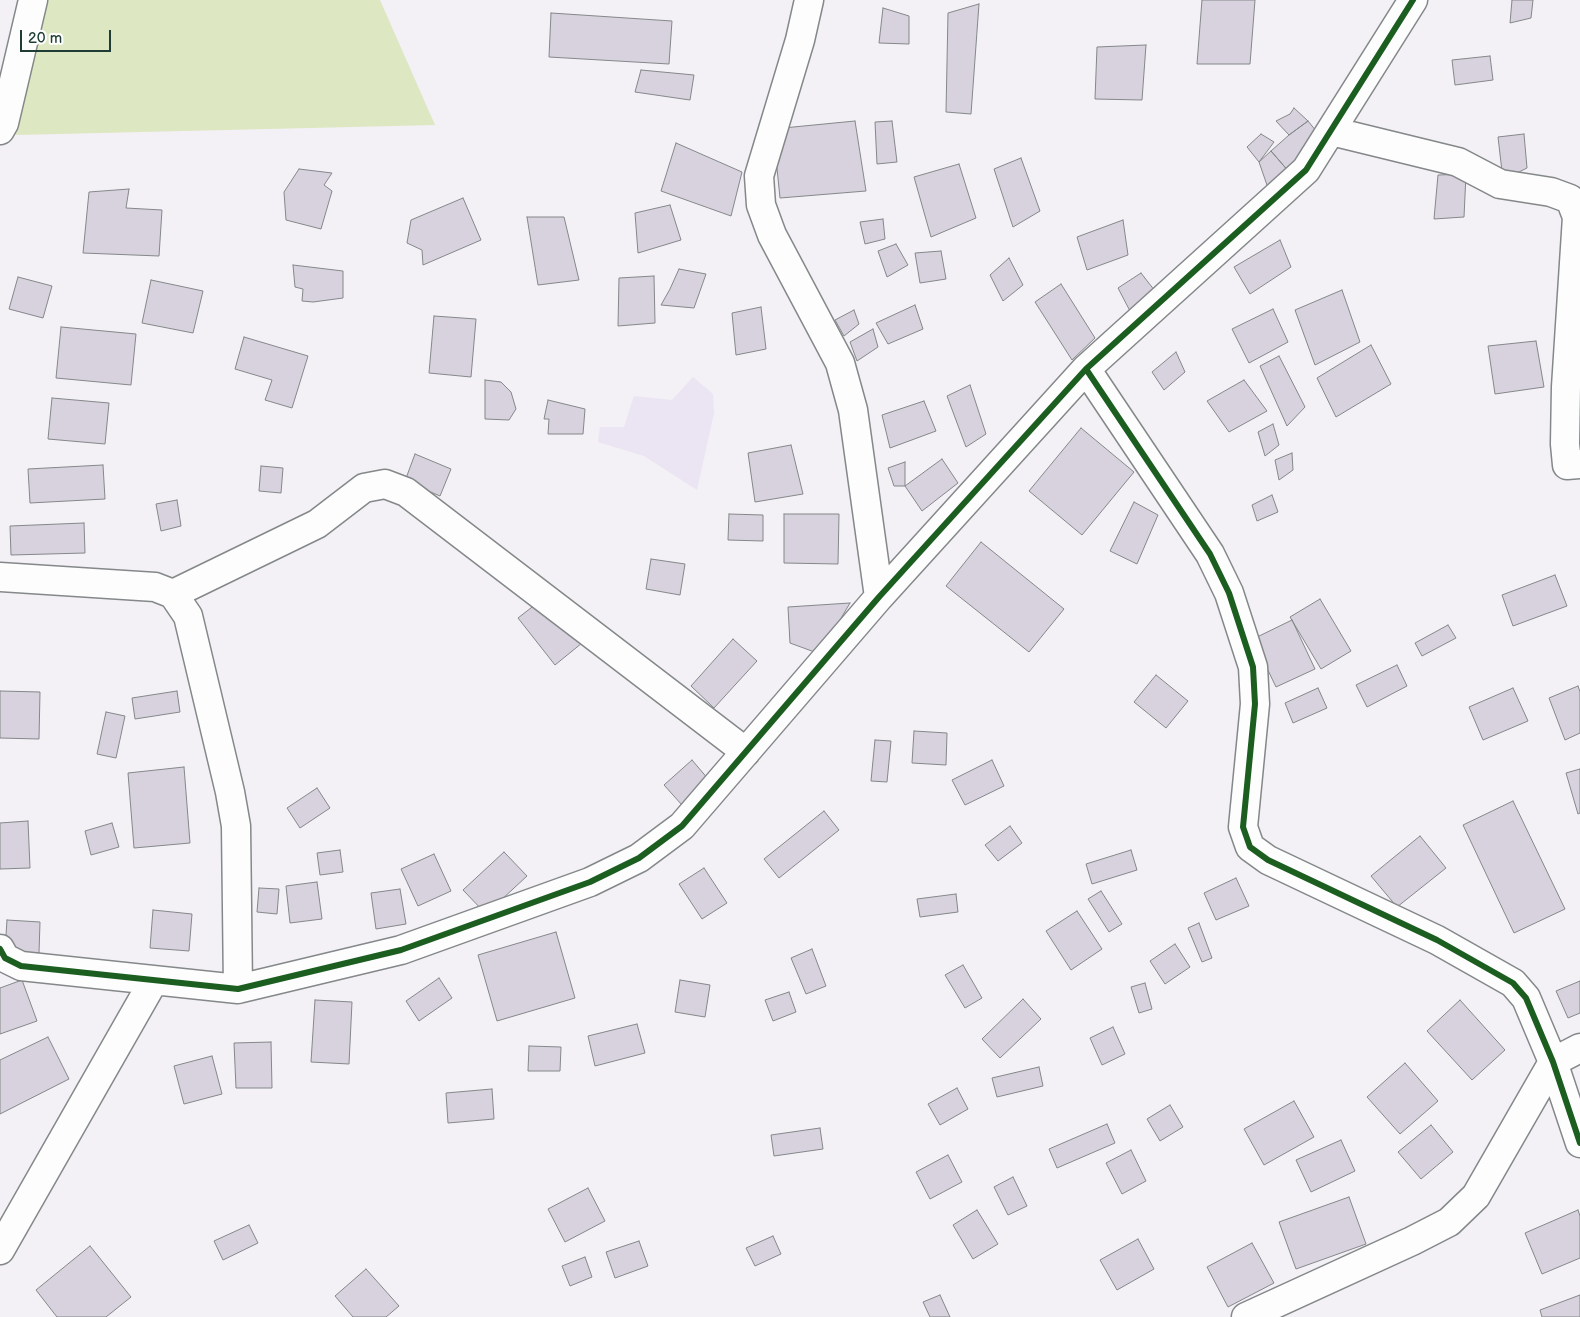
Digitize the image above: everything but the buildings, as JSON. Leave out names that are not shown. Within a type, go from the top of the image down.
[{"type":"street","points":[[0,130],[4,123],[33,0]]},
{"type":"street","points":[[809,0],[800,40],[759,176],[761,205],[772,235],[840,363],[853,410],[879,597]]},
{"type":"street","points":[[0,949],[5,958],[21,966],[238,988],[401,950],[590,882],[639,858],[682,826],[879,597],[1086,369],[1306,170],[1413,0]]},
{"type":"street","points":[[1331,131],[1458,162],[1500,184],[1551,192],[1570,199],[1578,217],[1579,227],[1566,387],[1565,444],[1567,465],[1580,464]]},
{"type":"street","points":[[1086,369],[1210,554],[1229,593],[1253,667],[1255,704],[1243,827],[1250,847],[1268,860],[1437,940],[1513,983],[1526,998],[1553,1062],[1580,1143]]},
{"type":"street","points":[[173,594],[317,524],[364,488],[385,484],[406,492],[746,752]]},
{"type":"street","points":[[0,577],[155,587],[173,594],[188,616],[230,792],[236,826],[238,988]]},
{"type":"street","points":[[0,1250],[154,980]]},
{"type":"street","points":[[1246,1317],[1412,1241],[1449,1222],[1476,1196],[1553,1062],[1580,1048]]},
{"type":"shaded area","points":[[693,377],[713,394],[714,413],[697,490],[644,456],[598,442],[600,427],[624,427],[634,396],[672,400]]},
{"type":"green space","points":[[38,0],[380,0],[435,125],[16,135]]},
{"type":"cycle path","points":[[0,949],[5,958],[21,966],[238,989],[401,950],[590,882],[639,858],[682,826],[879,597],[1086,369],[1306,170],[1413,0]]},
{"type":"cycle path","points":[[1086,369],[1210,554],[1229,593],[1253,667],[1255,704],[1243,827],[1250,847],[1268,860],[1437,940],[1513,983],[1526,998],[1553,1062],[1580,1143]]}]
